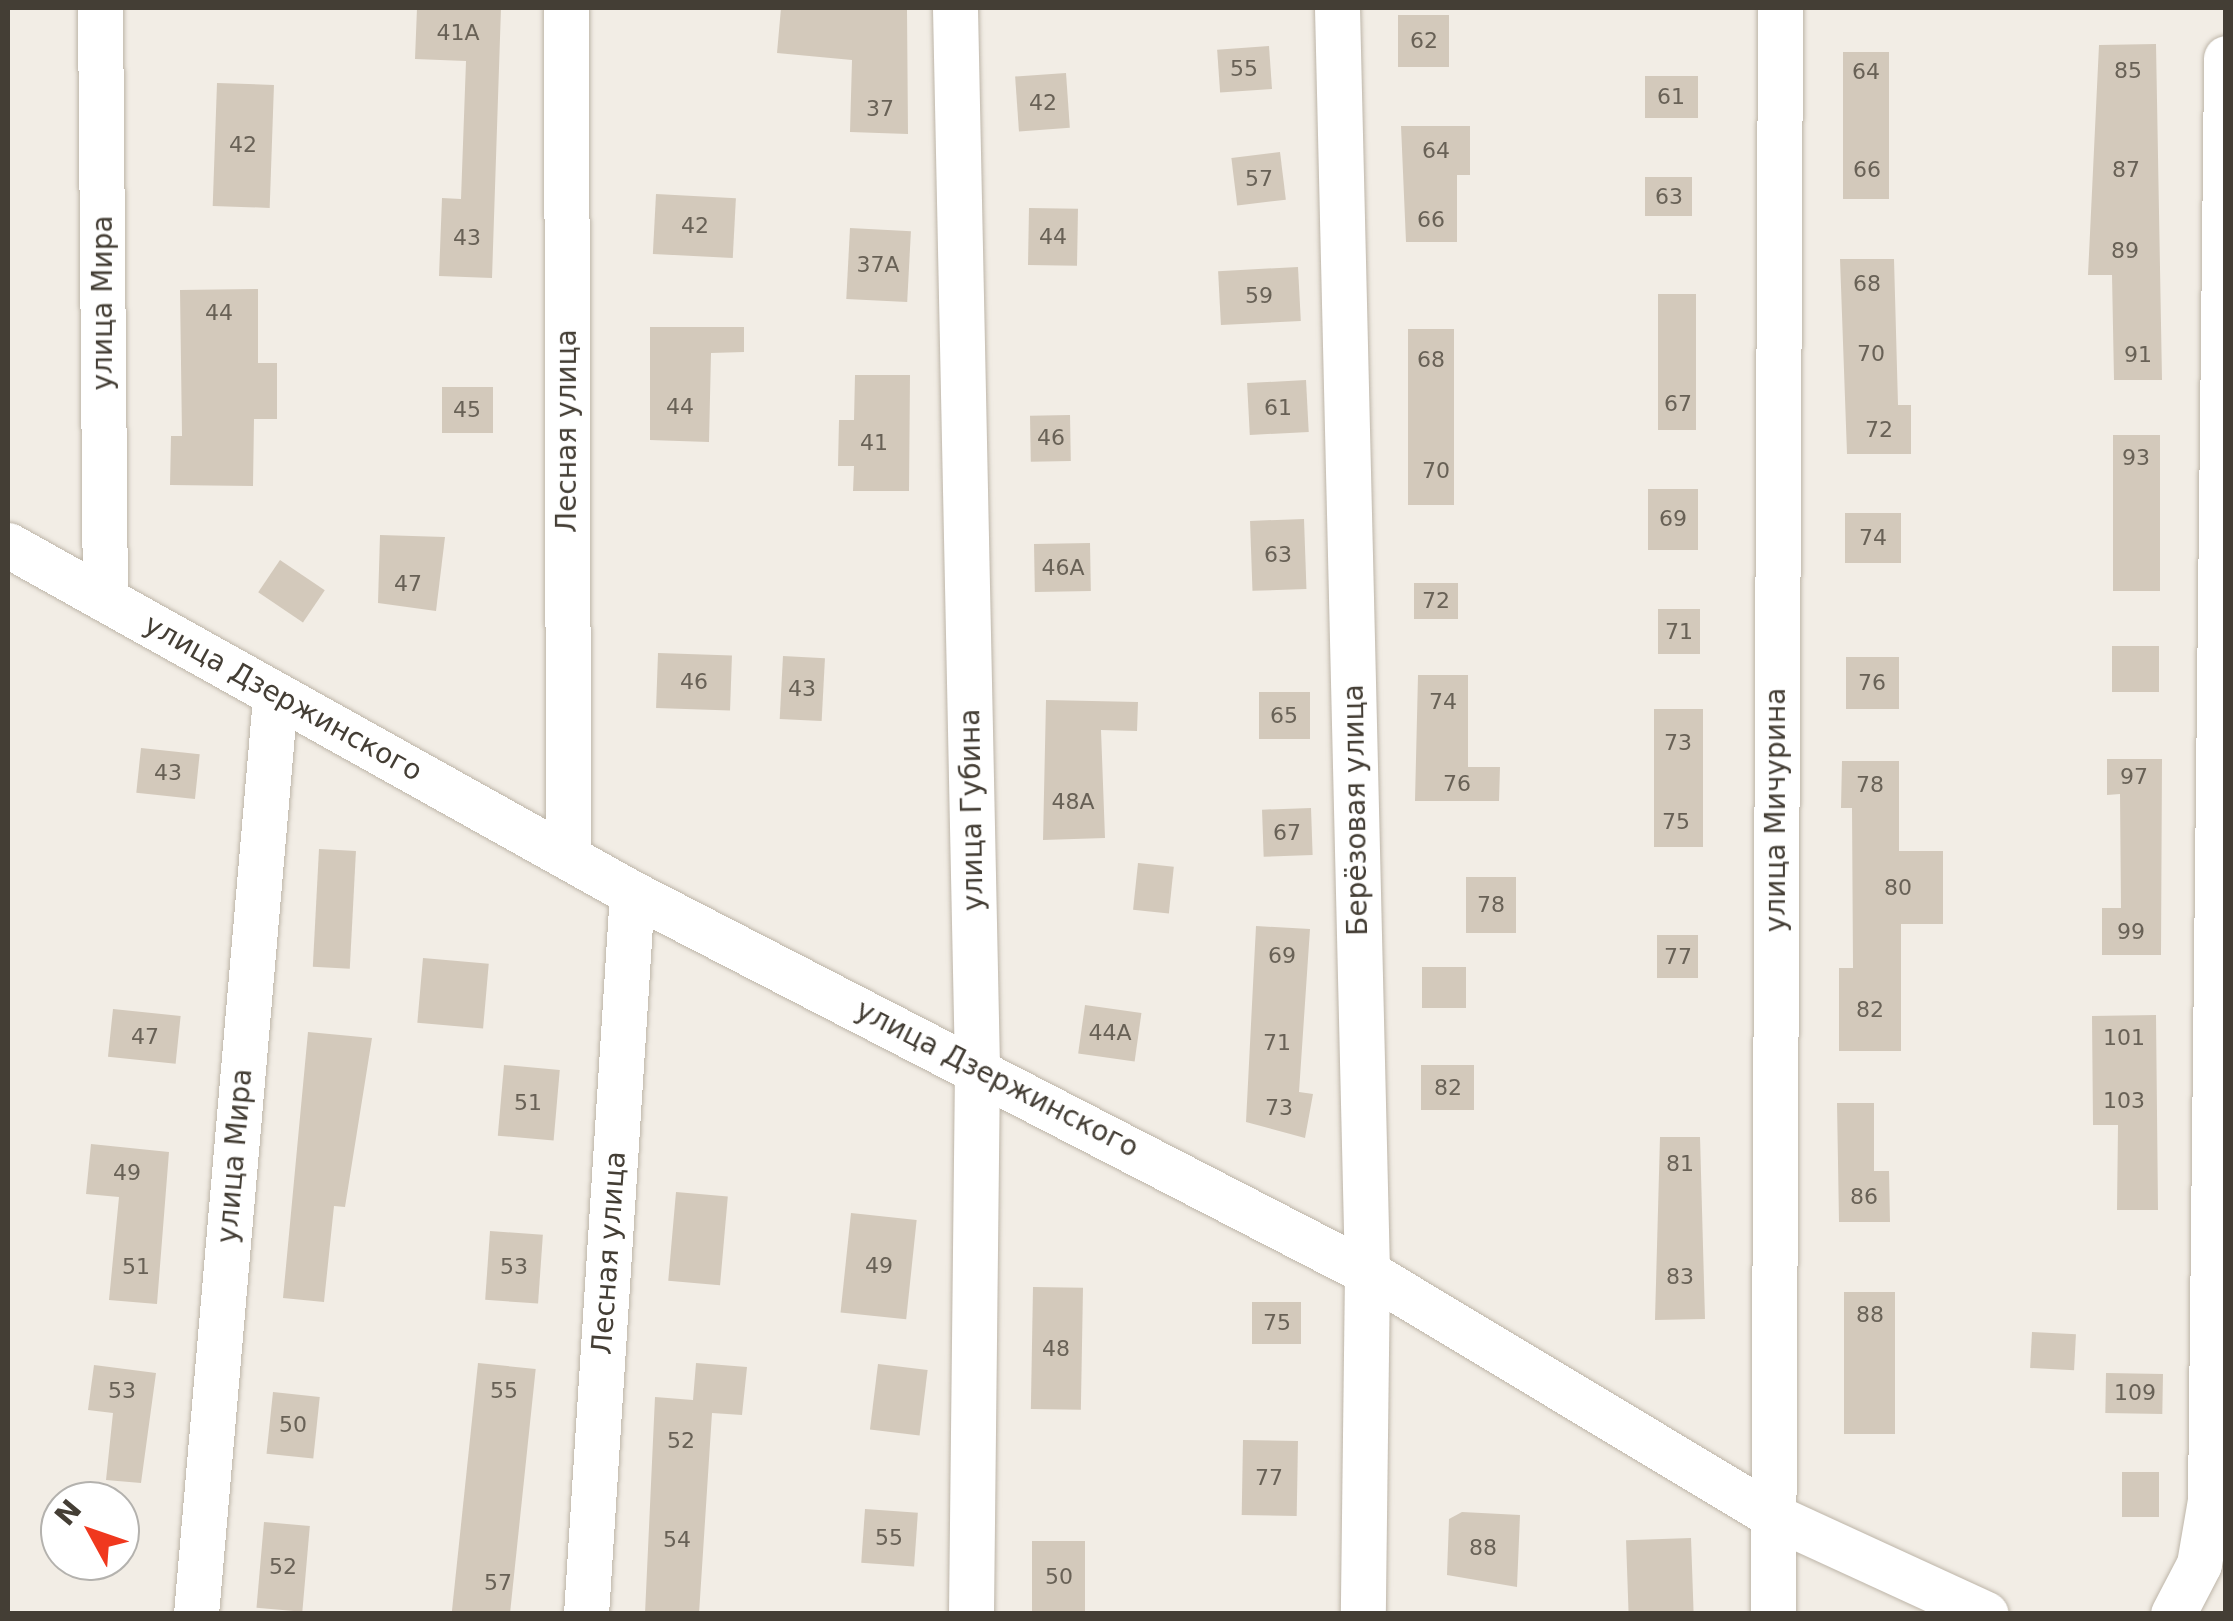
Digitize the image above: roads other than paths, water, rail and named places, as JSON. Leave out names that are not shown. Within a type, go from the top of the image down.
[{"type":"street","name":"улица Мира","points":[[100,8],[105,599]]},
{"type":"street","name":"Лесная улица","points":[[566,8],[568,854]]},
{"type":"street","name":"улица Губина","points":[[955,8],[977,1068],[971,1614]]},
{"type":"street","name":"Берёзовая улица","points":[[1337,8],[1367,1272],[1363,1614]]},
{"type":"street","name":"улица Мичурина","points":[[1773,1614],[1780,8]]},
{"type":"street","points":[[2173,1614],[2199,1564],[2210,1500],[2226,58]]},
{"type":"street","name":"улица Дзержинского","points":[[8,545],[275,698],[568,854],[632,894],[977,1068],[1367,1272],[1773,1516],[1986,1614]]},
{"type":"street","name":"улица Мира","points":[[196,1614],[275,698]]},
{"type":"street","name":"Лесная улица","points":[[586,1614],[632,894]]}]
